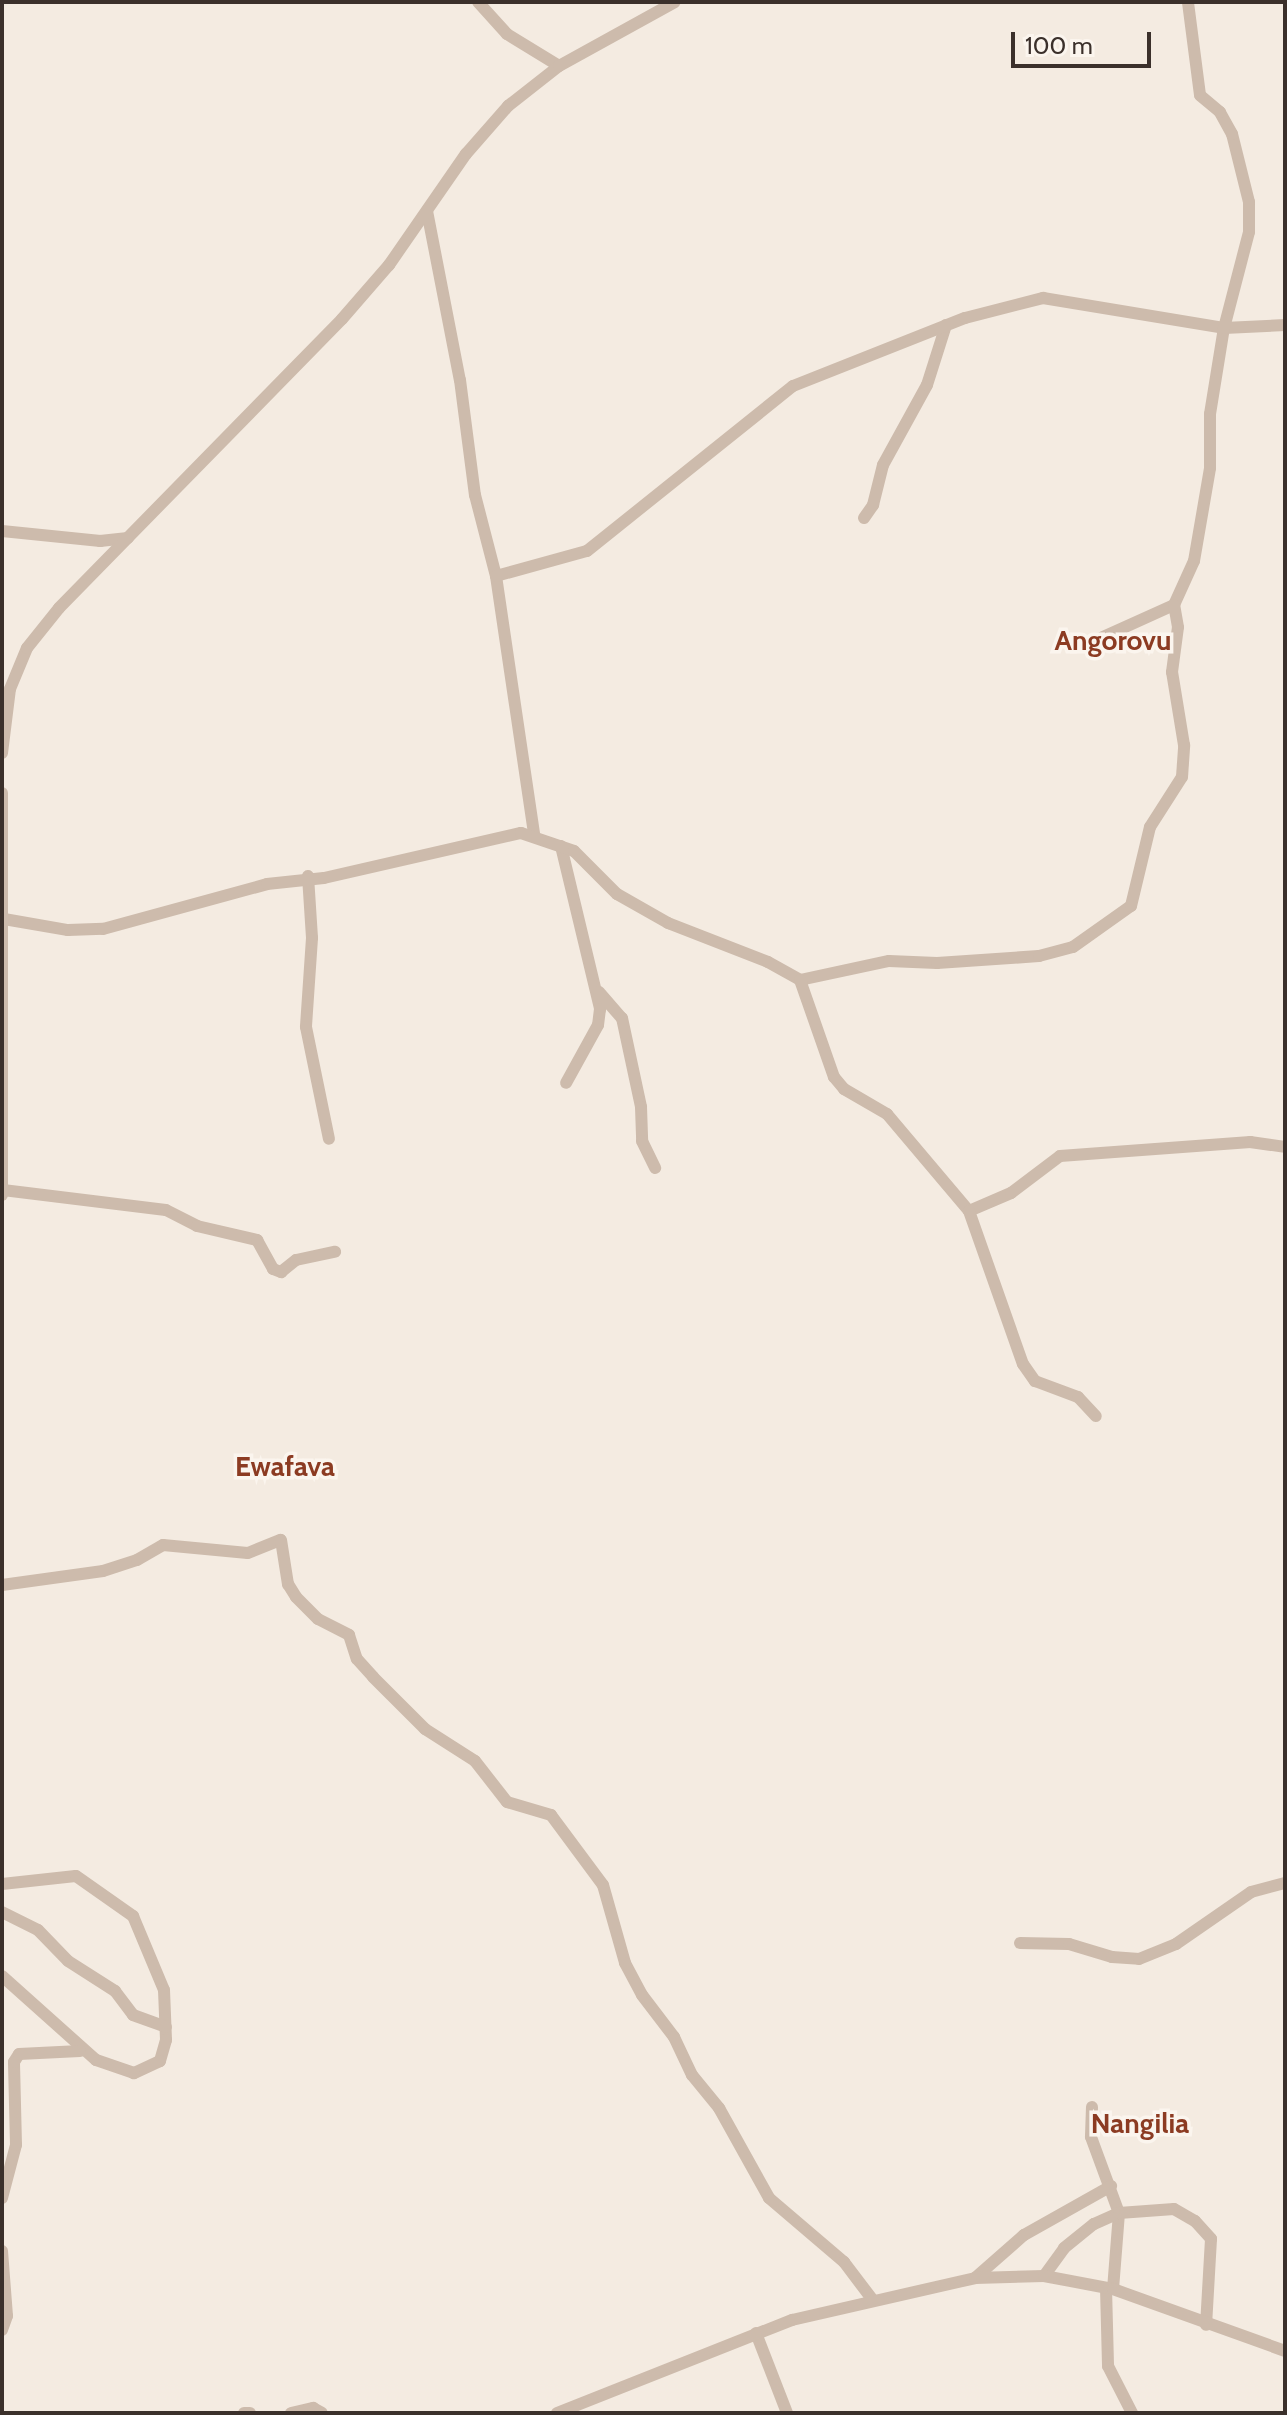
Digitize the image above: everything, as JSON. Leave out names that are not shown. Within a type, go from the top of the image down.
[{"type":"street","points":[[478,2],[507,34],[559,66]]},
{"type":"street","points":[[2,753],[10,689],[27,648],[128,538],[342,319],[427,211],[466,154],[508,106],[559,66],[675,2]]},
{"type":"street","points":[[4,919],[68,930],[103,929],[308,876],[324,878],[406,856],[534,834],[587,860],[626,900],[800,980],[889,961],[915,964],[1039,956],[1086,942],[1123,916],[1131,906],[1150,827],[1182,777],[1184,745],[1172,672],[1178,627],[1174,605],[1194,561],[1210,468],[1210,414],[1224,328],[1249,232],[1249,202],[1232,134],[1220,112],[1200,95],[1188,2]]},
{"type":"street","points":[[427,211],[460,380],[475,495],[496,576],[534,834]]},
{"type":"street","points":[[496,576],[587,551],[793,386],[946,325],[1043,298],[1224,328],[1285,325]]},
{"type":"street","points":[[864,518],[873,505],[883,465],[927,385],[946,325]]},
{"type":"street","points":[[2,531],[100,541],[128,538]]},
{"type":"street","points":[[1103,637],[1174,605]]},
{"type":"street","points":[[2,793],[2,1193],[166,1210],[197,1226],[257,1240],[273,1269],[281,1272],[296,1260],[335,1252]]},
{"type":"street","points":[[561,846],[599,992],[600,1020],[566,1083]]},
{"type":"street","points":[[308,876],[312,938],[306,1027],[329,1139]]},
{"type":"street","points":[[800,980],[834,1077],[844,1089],[887,1114],[969,1211],[1023,1364],[1035,1381],[1078,1397],[1096,1416]]},
{"type":"street","points":[[599,992],[622,1018],[641,1107],[642,1141],[655,1168]]},
{"type":"street","points":[[969,1211],[1011,1193],[1060,1156],[1250,1142],[1285,1147]]},
{"type":"street","points":[[2,1585],[103,1571],[137,1560],[163,1545],[248,1553],[281,1540],[288,1584],[296,1597],[318,1619],[349,1635],[361,1664],[419,1724],[475,1761],[512,1806],[551,1815],[603,1885],[621,1953],[642,1995],[674,2037],[692,2075],[719,2108],[769,2198],[844,2262],[872,2299]]},
{"type":"street","points":[[2,1884],[76,1876],[133,1916],[142,1948],[159,1974],[166,2027],[160,2061],[148,2071],[114,2068],[80,2051],[53,2019],[2,1976]]},
{"type":"street","points":[[1020,1943],[1069,1944],[1112,1957],[1139,1959],[1176,1944],[1251,1892],[1285,1883]]},
{"type":"street","points":[[2,1912],[38,1930],[68,1961],[115,1991],[133,2015],[166,2027]]},
{"type":"street","points":[[2,2198],[16,2145],[14,2062],[19,2054],[80,2051]]},
{"type":"street","points":[[1092,2107],[1091,2137],[1119,2213],[1110,2288],[1108,2366],[1132,2413]]},
{"type":"street","points":[[975,2278],[1024,2235],[1111,2186]]},
{"type":"street","points":[[1044,2276],[1077,2236],[1119,2213],[1174,2209],[1208,2233],[1206,2325]]},
{"type":"street","points":[[2,2251],[7,2316],[2,2330]]},
{"type":"street","points":[[557,2413],[756,2333],[872,2299],[975,2278],[1044,2276],[1110,2288],[1285,2351]]},
{"type":"street","points":[[756,2333],[787,2413]]},
{"type":"street","points":[[291,2413],[313,2408],[322,2413]]},
{"type":"street","points":[[244,2413],[250,2413]]},
{"type":"district","name":"Angorovu","points":[[1113,640]]},
{"type":"district","name":"Ewafava","points":[[285,1466]]},
{"type":"district","name":"Nangilia","points":[[1140,2123]]}]
